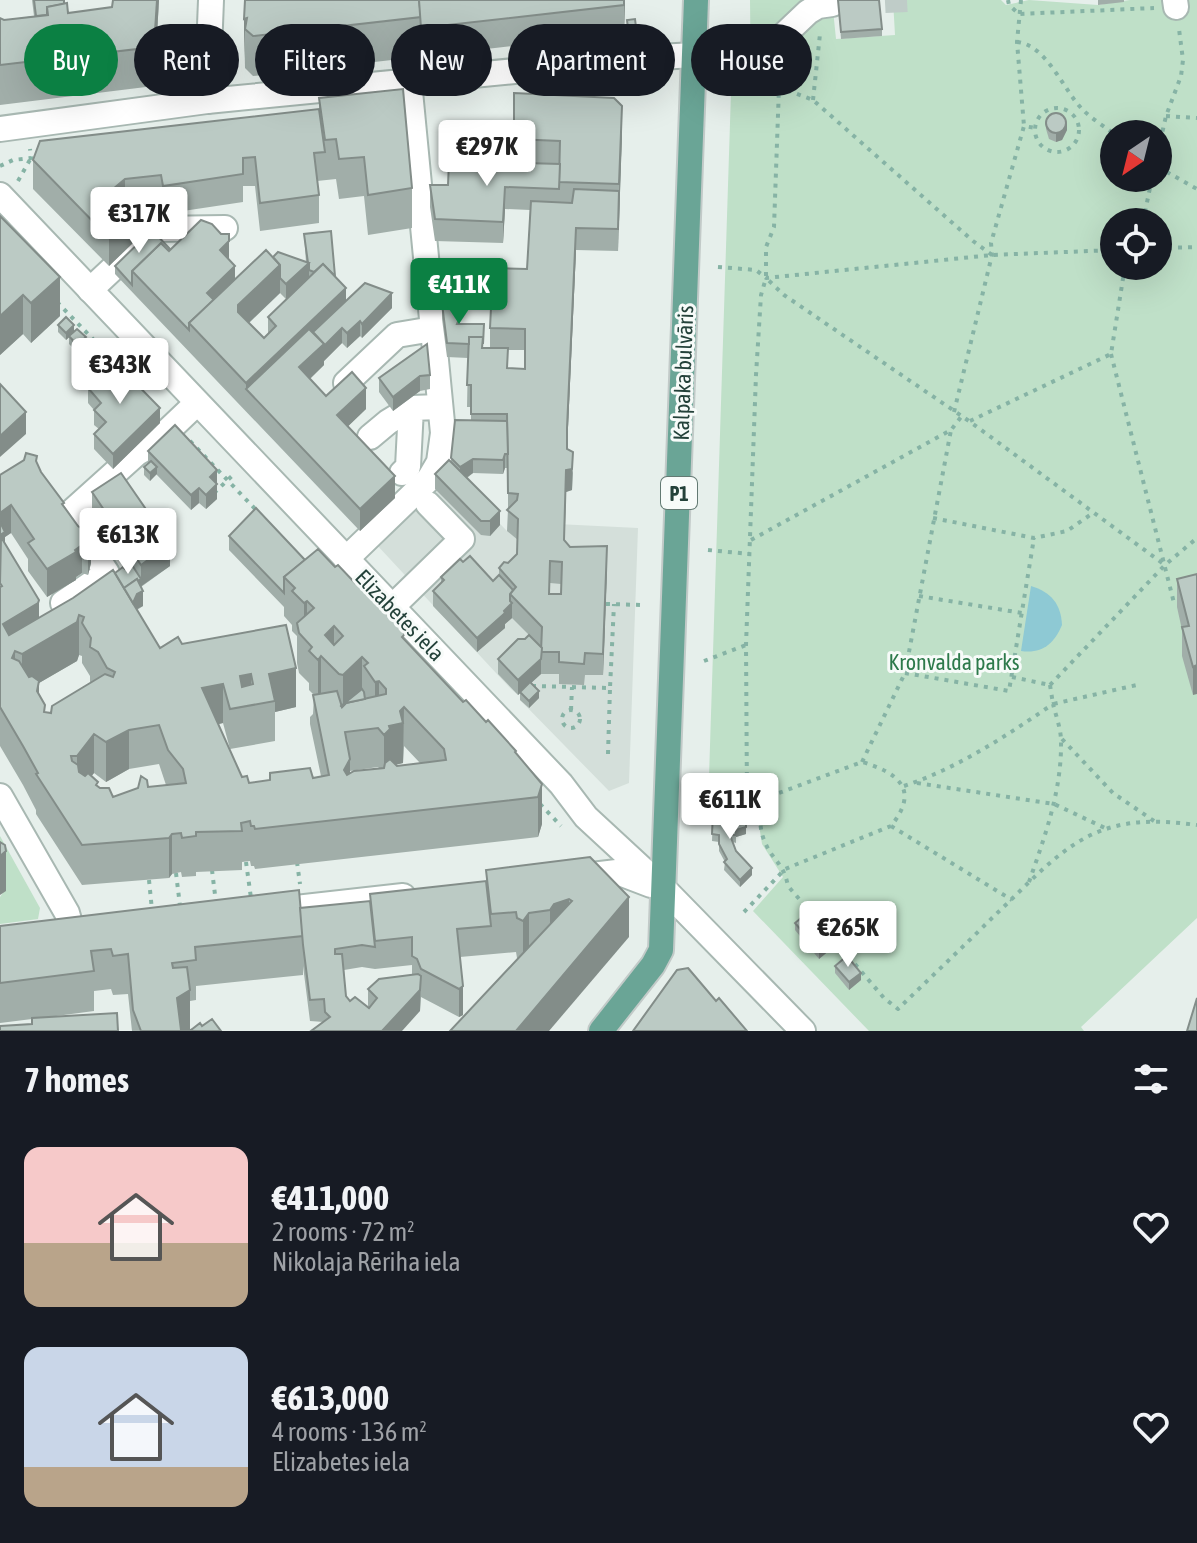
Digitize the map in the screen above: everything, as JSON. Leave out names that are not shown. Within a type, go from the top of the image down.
[{"type":"main road","name":"Kalpaka bulvāris","points":[[696,0],[696,24]]},
{"type":"main road","name":"Kalpaka bulvāris","points":[[665,890],[694,96]]},
{"type":"main road","name":"P1","points":[[601,1031],[653,965],[661,950],[665,890]]},
{"type":"street","points":[[207,101],[211,0]]},
{"type":"street","points":[[795,24],[818,6],[832,4]]},
{"type":"street","points":[[492,73],[691,55]]},
{"type":"street","points":[[0,129],[207,101],[391,83]]},
{"type":"street","points":[[346,559],[429,479],[439,462],[443,433],[410,96]]},
{"type":"street","name":"Elizabetes iela","points":[[7,191],[90,290],[561,784],[586,817],[665,890],[803,1031]]},
{"type":"street","points":[[90,290],[155,229],[225,228]]},
{"type":"street","points":[[346,383],[397,335],[433,329]]},
{"type":"street","points":[[120,485],[145,460],[156,442],[197,403]]},
{"type":"street","points":[[370,437],[411,408],[440,407]]},
{"type":"street","points":[[402,473],[408,467],[411,408]]},
{"type":"street","points":[[63,603],[107,573],[63,508],[156,442]]},
{"type":"street","points":[[392,607],[462,539],[428,504]]},
{"type":"street","points":[[0,796],[67,913],[73,934]]},
{"type":"street","points":[[546,880],[617,872],[665,890]]},
{"type":"street","points":[[218,917],[421,894]]},
{"type":"street","points":[[44,937],[100,931]]},
{"type":"path","points":[[1008,0],[1019,14]]},
{"type":"path","points":[[954,413],[992,255],[991,243],[1024,126],[1017,42],[1020,0]]},
{"type":"path","points":[[1019,14],[1175,3],[1183,60],[1181,76],[1165,120]]},
{"type":"path","points":[[813,100],[820,32]]},
{"type":"path","points":[[1017,42],[1028,43],[1078,104],[1100,122]]},
{"type":"path","points":[[747,800],[746,645],[756,375],[761,295],[766,278],[766,247],[774,227],[779,96]]},
{"type":"path","points":[[803,96],[813,100],[992,255]]},
{"type":"path","points":[[1069,112],[1078,104]]},
{"type":"path","points":[[1059,108],[1069,112],[1078,124],[1074,144],[1069,149],[1055,152],[1042,147],[1035,128],[1039,117],[1048,110],[1059,108]]},
{"type":"path","points":[[1166,116],[1197,118]]},
{"type":"path","points":[[1024,126],[1035,128]]},
{"type":"path","points":[[7,191],[31,158],[30,147]]},
{"type":"path","points":[[15,148],[17,160]]},
{"type":"path","points":[[0,166],[31,158]]},
{"type":"path","points":[[1172,175],[1197,189]]},
{"type":"path","points":[[1172,248],[1197,247]]},
{"type":"path","points":[[766,278],[992,255],[1100,251]]},
{"type":"path","points":[[718,267],[756,270],[784,295],[969,421],[1165,565]]},
{"type":"path","points":[[1123,280],[1111,354],[1174,603]]},
{"type":"path","points":[[51,296],[122,370]]},
{"type":"path","points":[[969,421],[1111,354]]},
{"type":"path","points":[[751,540],[951,430],[961,417]]},
{"type":"path","points":[[174,424],[268,521]]},
{"type":"path","points":[[862,762],[905,673],[951,430]]},
{"type":"path","points":[[212,494],[224,484]]},
{"type":"path","points":[[933,518],[1034,538],[1067,531],[1093,513]]},
{"type":"path","points":[[905,673],[1009,691],[1034,538]]},
{"type":"path","points":[[1050,685],[1165,565],[1197,538]]},
{"type":"path","points":[[708,550],[750,554]]},
{"type":"path","points":[[919,596],[1022,613]]},
{"type":"path","points":[[606,604],[644,605]]},
{"type":"path","points":[[608,754],[614,604]]},
{"type":"path","points":[[704,661],[746,645]]},
{"type":"path","points":[[1012,677],[1050,685]]},
{"type":"path","points":[[904,786],[936,775],[985,749],[1053,704],[1141,684]]},
{"type":"path","points":[[1029,884],[1054,804],[1062,739],[1050,685]]},
{"type":"path","points":[[523,693],[532,686],[610,688]]},
{"type":"path","points":[[571,710],[572,687]]},
{"type":"path","points":[[571,710],[580,717],[579,723],[571,728],[563,724],[562,718],[566,711],[571,710]]},
{"type":"path","points":[[1062,739],[1113,793],[1154,821]]},
{"type":"path","points":[[701,801],[760,800],[862,762],[892,774],[904,786],[906,798],[901,814],[891,826],[785,869],[744,912]]},
{"type":"path","points":[[914,782],[1054,804],[1105,829]]},
{"type":"path","points":[[536,799],[568,834]]},
{"type":"path","points":[[760,800],[760,826],[764,840],[785,869],[788,886],[884,998],[898,1009],[1029,884],[1080,840],[1105,829],[1131,823],[1154,821],[1197,825]]},
{"type":"path","points":[[891,826],[1012,900]]},
{"type":"path","points":[[246,862],[253,913]]},
{"type":"path","points":[[212,870],[218,917]]},
{"type":"path","points":[[176,873],[180,909]]},
{"type":"path","points":[[149,880],[154,924]]},
{"type":"shaded area","points":[[450,473],[507,531],[517,522],[638,528],[629,783],[609,791],[520,700],[522,692],[518,695],[511,689],[376,544]]},
{"type":"green space","name":"Kronvalda parks","points":[[750,0],[832,0],[836,39],[895,35],[893,0],[1001,0],[1006,5],[1029,0],[1098,5],[1130,0],[1197,0],[1197,918],[1081,1027],[1084,1031],[869,1031],[753,911],[783,877],[762,844],[756,806],[708,808],[731,96],[812,96],[812,24],[750,24]]},
{"type":"green space","points":[[0,836],[40,908],[38,919],[0,924],[0,897],[6,888],[0,881]]},
{"type":"water","points":[[1031,586],[1054,600],[1062,625],[1046,646],[1035,651],[1021,651]]},
{"type":"building","points":[[34,0],[64,0],[64,4],[47,7],[47,15],[36,16]]},
{"type":"building","points":[[113,0],[157,0],[155,24],[134,24],[134,49],[118,51],[118,24],[24,24],[24,62],[0,65],[0,18],[48,15],[47,7],[67,3],[68,13],[112,7]]},
{"type":"building","points":[[245,0],[419,0],[421,17],[359,24],[255,24],[253,36],[245,29],[247,18],[244,19]]},
{"type":"building","points":[[419,0],[624,0],[624,5],[456,24],[421,24]]},
{"type":"building","points":[[838,0],[879,0],[882,29],[841,32]]},
{"type":"building","points":[[391,90],[391,96],[404,96],[412,188],[368,195],[364,157],[339,159],[336,139],[325,140],[319,98],[375,96],[375,92]]},
{"type":"building","points":[[514,96],[614,98],[622,106],[619,184],[559,182],[560,141],[514,139]]},
{"type":"building","points":[[319,109],[325,152],[314,153],[319,195],[260,203],[255,157],[243,158],[243,174],[163,186],[161,175],[125,179],[113,189],[135,212],[109,238],[33,160],[40,141]]},
{"type":"building","points":[[1056,113],[1063,116],[1066,123],[1063,130],[1056,133],[1049,130],[1046,123],[1049,116]]},
{"type":"building","points":[[449,161],[560,164],[559,189],[505,187],[503,222],[435,219],[430,185],[448,185]]},
{"type":"building","points":[[574,189],[619,191],[618,229],[576,228],[567,428],[567,449],[573,452],[572,469],[566,470],[564,540],[570,547],[607,546],[603,654],[585,653],[584,664],[559,662],[559,652],[541,652],[542,627],[510,594],[516,587],[499,568],[517,554],[518,519],[507,510],[517,500],[518,494],[508,493],[507,414],[471,414],[471,385],[467,385],[469,337],[483,337],[482,348],[508,348],[507,368],[525,369],[525,329],[490,328],[493,268],[527,269],[531,201],[572,203]],"holes":[[[550,561],[562,562],[561,594],[549,594]]]},
{"type":"building","points":[[0,216],[60,277],[31,303],[23,295],[0,316]]},
{"type":"building","points":[[201,220],[212,224],[221,234],[229,234],[229,241],[220,250],[235,266],[207,293],[214,300],[189,323],[189,330],[132,271],[161,243],[169,251]]},
{"type":"building","points":[[152,230],[170,249],[161,243],[132,271],[132,285],[115,266]]},
{"type":"building","points":[[331,231],[335,276],[323,264],[314,272],[309,270],[304,234]]},
{"type":"building","points":[[266,250],[280,265],[238,305],[238,312],[264,338],[276,326],[268,317],[323,264],[346,288],[246,383],[189,323]]},
{"type":"building","points":[[278,252],[309,263],[286,284],[280,278],[280,265],[273,257]]},
{"type":"building","points":[[438,266],[481,266],[481,272],[487,272],[487,284],[466,286],[461,290],[455,286],[440,285]]},
{"type":"building","points":[[365,283],[392,293],[362,324],[360,321],[347,333],[342,328],[324,346],[313,332]]},
{"type":"building","points":[[442,304],[458,304],[460,317],[457,324],[484,324],[483,344],[483,337],[469,337],[469,344],[447,343]]},
{"type":"building","points":[[66,317],[74,325],[66,333],[58,325]]},
{"type":"building","points":[[77,329],[86,337],[77,345],[69,336]]},
{"type":"building","points":[[309,329],[324,344],[299,367],[326,396],[352,372],[366,388],[337,415],[395,476],[360,509],[246,389]]},
{"type":"building","points":[[427,344],[430,375],[420,376],[393,397],[379,378]]},
{"type":"building","points":[[115,362],[160,408],[113,454],[94,434],[106,422],[94,410],[101,403],[88,388],[94,382],[95,372],[102,368],[107,370]]},
{"type":"building","points":[[0,384],[26,412],[0,436]]},
{"type":"building","points":[[455,420],[507,421],[508,454],[503,460],[473,459],[460,467],[451,458]]},
{"type":"building","points":[[175,425],[217,470],[210,477],[217,484],[206,495],[199,488],[191,495],[148,451]]},
{"type":"building","points":[[26,453],[37,456],[41,472],[62,504],[78,526],[91,535],[88,547],[82,545],[47,569],[28,543],[34,539],[11,505],[0,513],[0,475],[24,460]]},
{"type":"building","points":[[449,460],[500,511],[490,521],[481,521],[435,474]]},
{"type":"building","points":[[151,461],[157,467],[150,473],[144,467]]},
{"type":"building","points":[[121,473],[170,544],[141,565],[92,492]]},
{"type":"building","points":[[256,508],[305,560],[284,577],[284,593],[229,536]]},
{"type":"building","points":[[1,537],[39,600],[3,624],[9,635],[73,598],[113,570],[160,648],[178,637],[182,644],[286,625],[296,668],[269,674],[275,701],[230,709],[223,684],[202,688],[242,777],[247,776],[249,783],[270,780],[270,773],[310,768],[313,778],[329,775],[313,695],[337,691],[342,707],[346,703],[386,694],[386,689],[379,681],[375,682],[364,666],[368,663],[362,657],[343,675],[339,674],[321,656],[318,660],[309,651],[312,647],[299,633],[297,623],[314,608],[292,591],[295,588],[284,577],[318,549],[335,567],[338,565],[355,583],[357,581],[405,634],[402,637],[463,702],[466,700],[486,722],[488,720],[516,751],[542,784],[538,797],[255,829],[250,821],[241,823],[242,831],[196,832],[196,836],[182,838],[181,833],[172,834],[169,838],[82,845],[36,774],[0,707]],"holes":[[[79,615],[84,617],[82,623],[91,638],[90,647],[98,652],[107,668],[115,672],[113,677],[105,674],[52,706],[51,713],[44,712],[45,705],[37,691],[39,681],[29,677],[19,661],[12,658],[15,651],[22,654],[77,622]],[[334,626],[343,636],[334,645],[325,635]],[[251,674],[253,684],[242,687],[240,676]],[[404,707],[444,749],[446,760],[397,766],[390,759],[384,768],[354,771],[347,775],[344,770],[350,759],[345,732],[378,728],[384,735],[389,726],[403,723],[400,711]],[[159,725],[168,750],[183,769],[186,783],[148,787],[147,780],[141,776],[138,788],[113,797],[109,788],[100,788],[88,773],[85,776],[79,772],[71,756],[77,756],[94,734],[106,742],[129,730]]]},
{"type":"building","points":[[470,556],[493,581],[499,575],[513,590],[510,594],[512,603],[505,613],[477,638],[433,591],[444,580],[441,577],[460,559],[463,562]]},
{"type":"building","points":[[132,565],[141,579],[124,588],[115,573]]},
{"type":"building","points":[[1197,574],[1197,665],[1193,667],[1182,627],[1189,626],[1177,579]]},
{"type":"building","points":[[137,579],[143,591],[137,594],[133,603],[124,588]]},
{"type":"building","points":[[529,635],[542,648],[541,659],[518,680],[498,659],[518,639]]},
{"type":"building","points":[[530,682],[539,691],[529,701],[520,692]]},
{"type":"building","points":[[362,689],[365,699],[341,706]]},
{"type":"building","points":[[713,812],[737,812],[736,817],[746,821],[746,827],[736,830],[736,835],[730,835],[736,851],[752,868],[740,880],[724,862],[727,859],[719,844],[719,835],[712,834]]},
{"type":"building","points":[[0,842],[5,845],[6,851],[0,856]]},
{"type":"building","points":[[590,857],[629,897],[516,1031],[450,1031],[572,901],[569,899],[554,904],[550,910],[529,913],[523,921],[517,918],[516,912],[491,914],[486,870]]},
{"type":"building","points":[[486,881],[491,926],[457,929],[463,986],[459,989],[421,969],[417,959],[412,956],[412,937],[375,941],[370,894]]},
{"type":"building","points":[[299,890],[303,936],[195,947],[196,960],[172,963],[173,968],[187,967],[190,990],[177,998],[181,1030],[191,1030],[212,1019],[221,1031],[141,1031],[133,1010],[128,954],[113,956],[111,949],[91,951],[94,971],[0,983],[0,926]]},
{"type":"building","points":[[370,901],[375,947],[362,945],[335,949],[335,954],[342,954],[346,996],[350,1001],[355,997],[369,1008],[377,998],[368,989],[379,979],[418,974],[421,976],[420,990],[382,1031],[311,1031],[330,1017],[325,1012],[324,999],[310,1000],[300,908]]},
{"type":"building","points":[[807,913],[831,941],[819,951],[795,923]]},
{"type":"building","points":[[847,956],[861,973],[849,982],[835,966]]},
{"type":"building","points":[[688,968],[747,1031],[633,1031],[677,970]]},
{"type":"building","points":[[1197,998],[1197,1031],[1187,1031]]},
{"type":"building","points":[[117,1013],[118,1031],[0,1031],[0,1026],[32,1024],[32,1018]]},
{"type":"tunnel","points":[[849,3],[907,0]]}]
